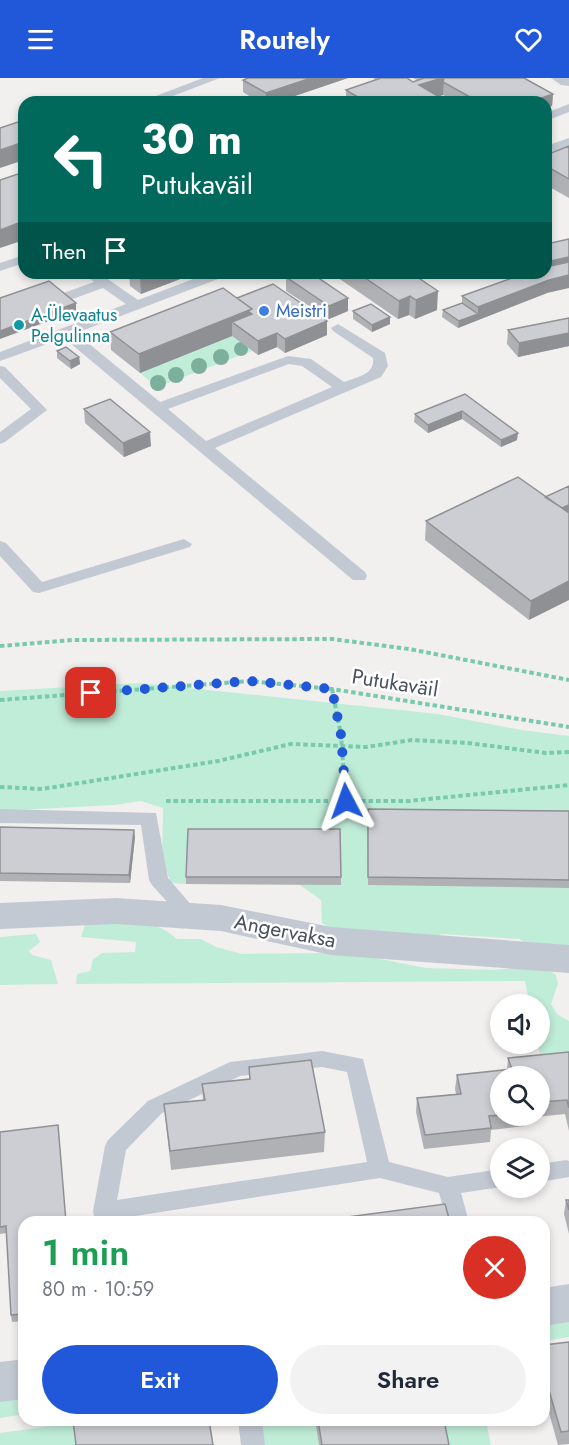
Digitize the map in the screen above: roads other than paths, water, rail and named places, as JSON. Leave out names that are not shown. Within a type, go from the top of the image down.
[{"type":"street","name":"Angervaksa","points":[[0,916],[116,911],[221,918],[331,941],[569,959]]},
{"type":"street","points":[[550,1306],[569,1303]]},
{"type":"street","points":[[0,1382],[18,1380]]},
{"type":"lane","points":[[163,96],[214,78]]},
{"type":"lane","points":[[552,115],[569,108]]},
{"type":"lane","points":[[552,148],[569,142]]},
{"type":"lane","points":[[0,267],[18,261]]},
{"type":"lane","points":[[98,279],[136,305]]},
{"type":"lane","points":[[0,357],[205,279]]},
{"type":"lane","points":[[0,321],[104,283]]},
{"type":"lane","points":[[204,447],[376,374],[381,366],[380,356],[338,328]]},
{"type":"lane","points":[[66,332],[359,576]]},
{"type":"lane","points":[[158,408],[288,360],[306,362],[343,388]]},
{"type":"lane","points":[[0,369],[39,410],[0,439]]},
{"type":"lane","points":[[0,546],[39,588],[184,544]]},
{"type":"lane","points":[[0,816],[149,818],[159,880],[191,916]]},
{"type":"lane","points":[[105,1216],[116,1146],[155,1107],[237,1068],[322,1059],[356,1065],[380,1169]]},
{"type":"lane","points":[[111,1216],[380,1169],[448,1186],[490,1180]]},
{"type":"lane","points":[[550,1171],[566,1169]]},
{"type":"lane","points":[[448,1186],[456,1216]]},
{"type":"lane","points":[[251,1426],[253,1445]]},
{"type":"place","name":"Meistri","points":[[264,311]]},
{"type":"place","name":"A-Ülevaatus Pelgulinna","points":[[19,325]]}]
